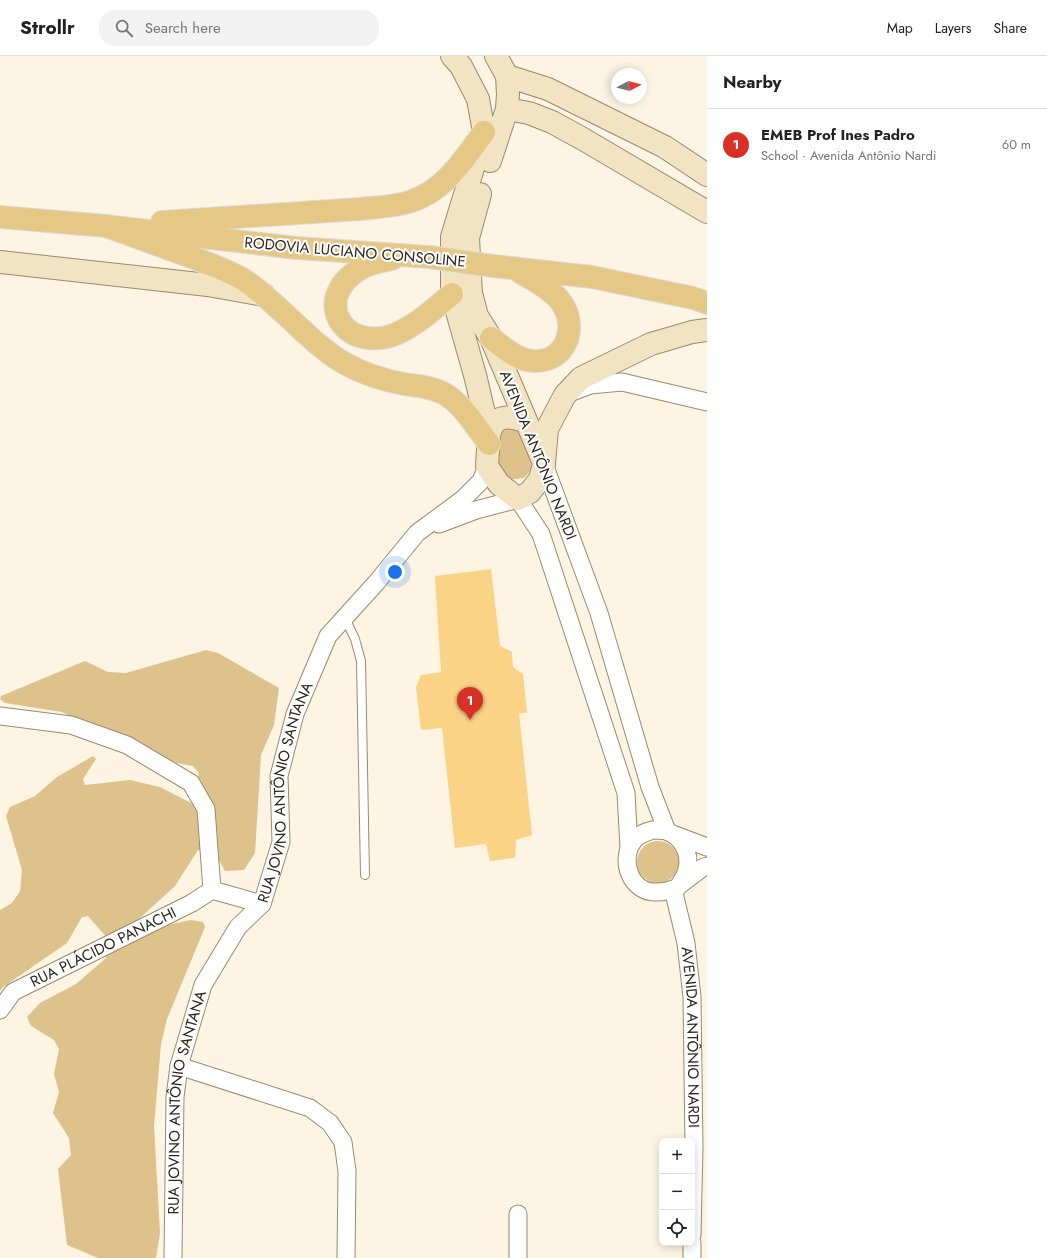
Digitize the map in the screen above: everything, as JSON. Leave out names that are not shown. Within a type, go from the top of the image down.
[{"type":"main road","points":[[106,226],[392,206],[412,201],[425,195],[437,187],[459,166],[484,132],[478,99],[461,66],[452,56]]},
{"type":"main road","points":[[478,99],[494,84],[504,65],[548,89],[665,147],[707,175]]},
{"type":"main road","name":"AVENIDA ANTÔNIO NARDI","points":[[504,65],[508,94],[507,109],[483,184],[468,238],[471,293],[477,316],[491,338],[544,464]]},
{"type":"main road","points":[[507,109],[529,114],[552,122],[583,138],[707,212]]},
{"type":"main road","name":"AVENIDA ANTÔNIO NARDI","points":[[484,132],[452,237],[452,294],[475,375],[489,439],[488,466],[499,484],[518,499]]},
{"type":"main road","name":"RODOVIA LUCIANO CONSOLINE","points":[[0,217],[106,226],[297,248],[429,257],[515,269],[592,277],[693,298],[707,303]]},
{"type":"main road","points":[[106,226],[221,268],[243,279],[264,295],[308,336],[344,362],[371,376],[394,382],[420,386],[444,393],[455,401],[489,439],[495,422],[504,417],[516,418],[526,422]]},
{"type":"main road","points":[[406,255],[361,268],[342,284],[337,295],[335,305],[337,318],[343,327],[360,337],[371,339],[397,334],[424,317],[452,294]]},
{"type":"main road","points":[[0,262],[208,285],[264,295]]},
{"type":"main road","points":[[491,338],[513,354],[534,361],[546,359],[561,350],[569,334],[570,323],[566,310],[560,300],[548,290],[515,269]]},
{"type":"main road","points":[[518,499],[530,492],[540,479],[544,464],[547,429],[564,395],[581,378],[651,344],[692,332],[707,330]]},
{"type":"street","points":[[564,395],[590,386],[622,382],[707,402]]},
{"type":"street","name":"AVENIDA ANTÔNIO NARDI","points":[[544,464],[599,613],[650,787],[670,833]]},
{"type":"street","name":"RUA JOVINO ANTÔNIO SANTANA","points":[[173,1258],[175,1097],[179,1066],[203,985],[238,927],[262,904],[281,842],[279,776],[295,714],[328,636],[376,584],[417,533],[463,499],[481,481],[488,466]]},
{"type":"street","points":[[417,533],[476,510],[518,499]]},
{"type":"street","name":"AVENIDA ANTÔNIO NARDI","points":[[518,499],[541,534],[626,793],[629,848]]},
{"type":"street","points":[[0,716],[71,725],[127,744],[191,783],[206,809],[212,890],[262,904]]},
{"type":"street","points":[[707,847],[670,833],[653,830],[643,833],[634,840],[629,848],[626,859],[627,870],[632,879],[639,886],[648,891],[657,892],[675,889],[702,868],[707,866]]},
{"type":"street","points":[[670,833],[681,841],[689,860],[683,879],[675,889]]},
{"type":"street","name":"AVENIDA ANTÔNIO NARDI","points":[[675,889],[686,943],[692,997],[694,1147],[693,1210]]},
{"type":"street","name":"RUA PLÁCIDO PANACHI","points":[[0,1010],[13,992],[192,903],[212,890]]},
{"type":"street","points":[[179,1066],[310,1108],[330,1123],[343,1142],[347,1171],[346,1258]]},
{"type":"street","points":[[518,1214],[518,1258]]},
{"type":"street","points":[[692,1246],[692,1258]]},
{"type":"lane","points":[[345,618],[355,639],[361,661],[365,875]]},
{"type":"shaded area","points":[[506,424],[519,429],[531,459],[531,470],[524,478],[509,478],[504,476],[498,470],[497,436]]},
{"type":"shaded area","points":[[206,650],[218,653],[279,688],[274,725],[261,755],[255,853],[244,870],[225,871],[215,853],[198,850],[175,886],[140,918],[142,925],[152,928],[191,920],[203,922],[205,927],[167,1019],[161,1044],[154,1126],[160,1233],[156,1258],[98,1258],[67,1245],[58,1169],[71,1155],[69,1138],[53,1113],[59,1092],[54,1074],[59,1049],[54,1040],[31,1026],[27,1017],[40,1003],[76,984],[106,958],[109,940],[88,916],[82,917],[67,943],[3,987],[0,991],[0,910],[12,903],[20,891],[22,870],[6,816],[10,807],[35,796],[57,777],[93,756],[96,759],[83,779],[85,785],[130,780],[160,787],[193,804],[201,801],[198,772],[193,766],[160,760],[62,712],[5,703],[0,699],[1,696],[85,661],[108,672],[126,673]]},
{"type":"shaded area","points":[[654,841],[662,841],[670,844],[676,850],[679,862],[676,874],[670,880],[662,883],[654,883],[646,880],[640,874],[637,866],[637,858],[640,850],[646,844]]},
{"type":"building","points":[[491,569],[500,646],[512,652],[513,667],[523,674],[527,713],[519,713],[532,835],[516,840],[515,858],[490,861],[486,844],[455,848],[442,728],[421,730],[416,687],[421,675],[441,672],[435,576]]},
{"type":"place","name":"EMEB Prof Ines Padro","points":[[470,720]]}]
